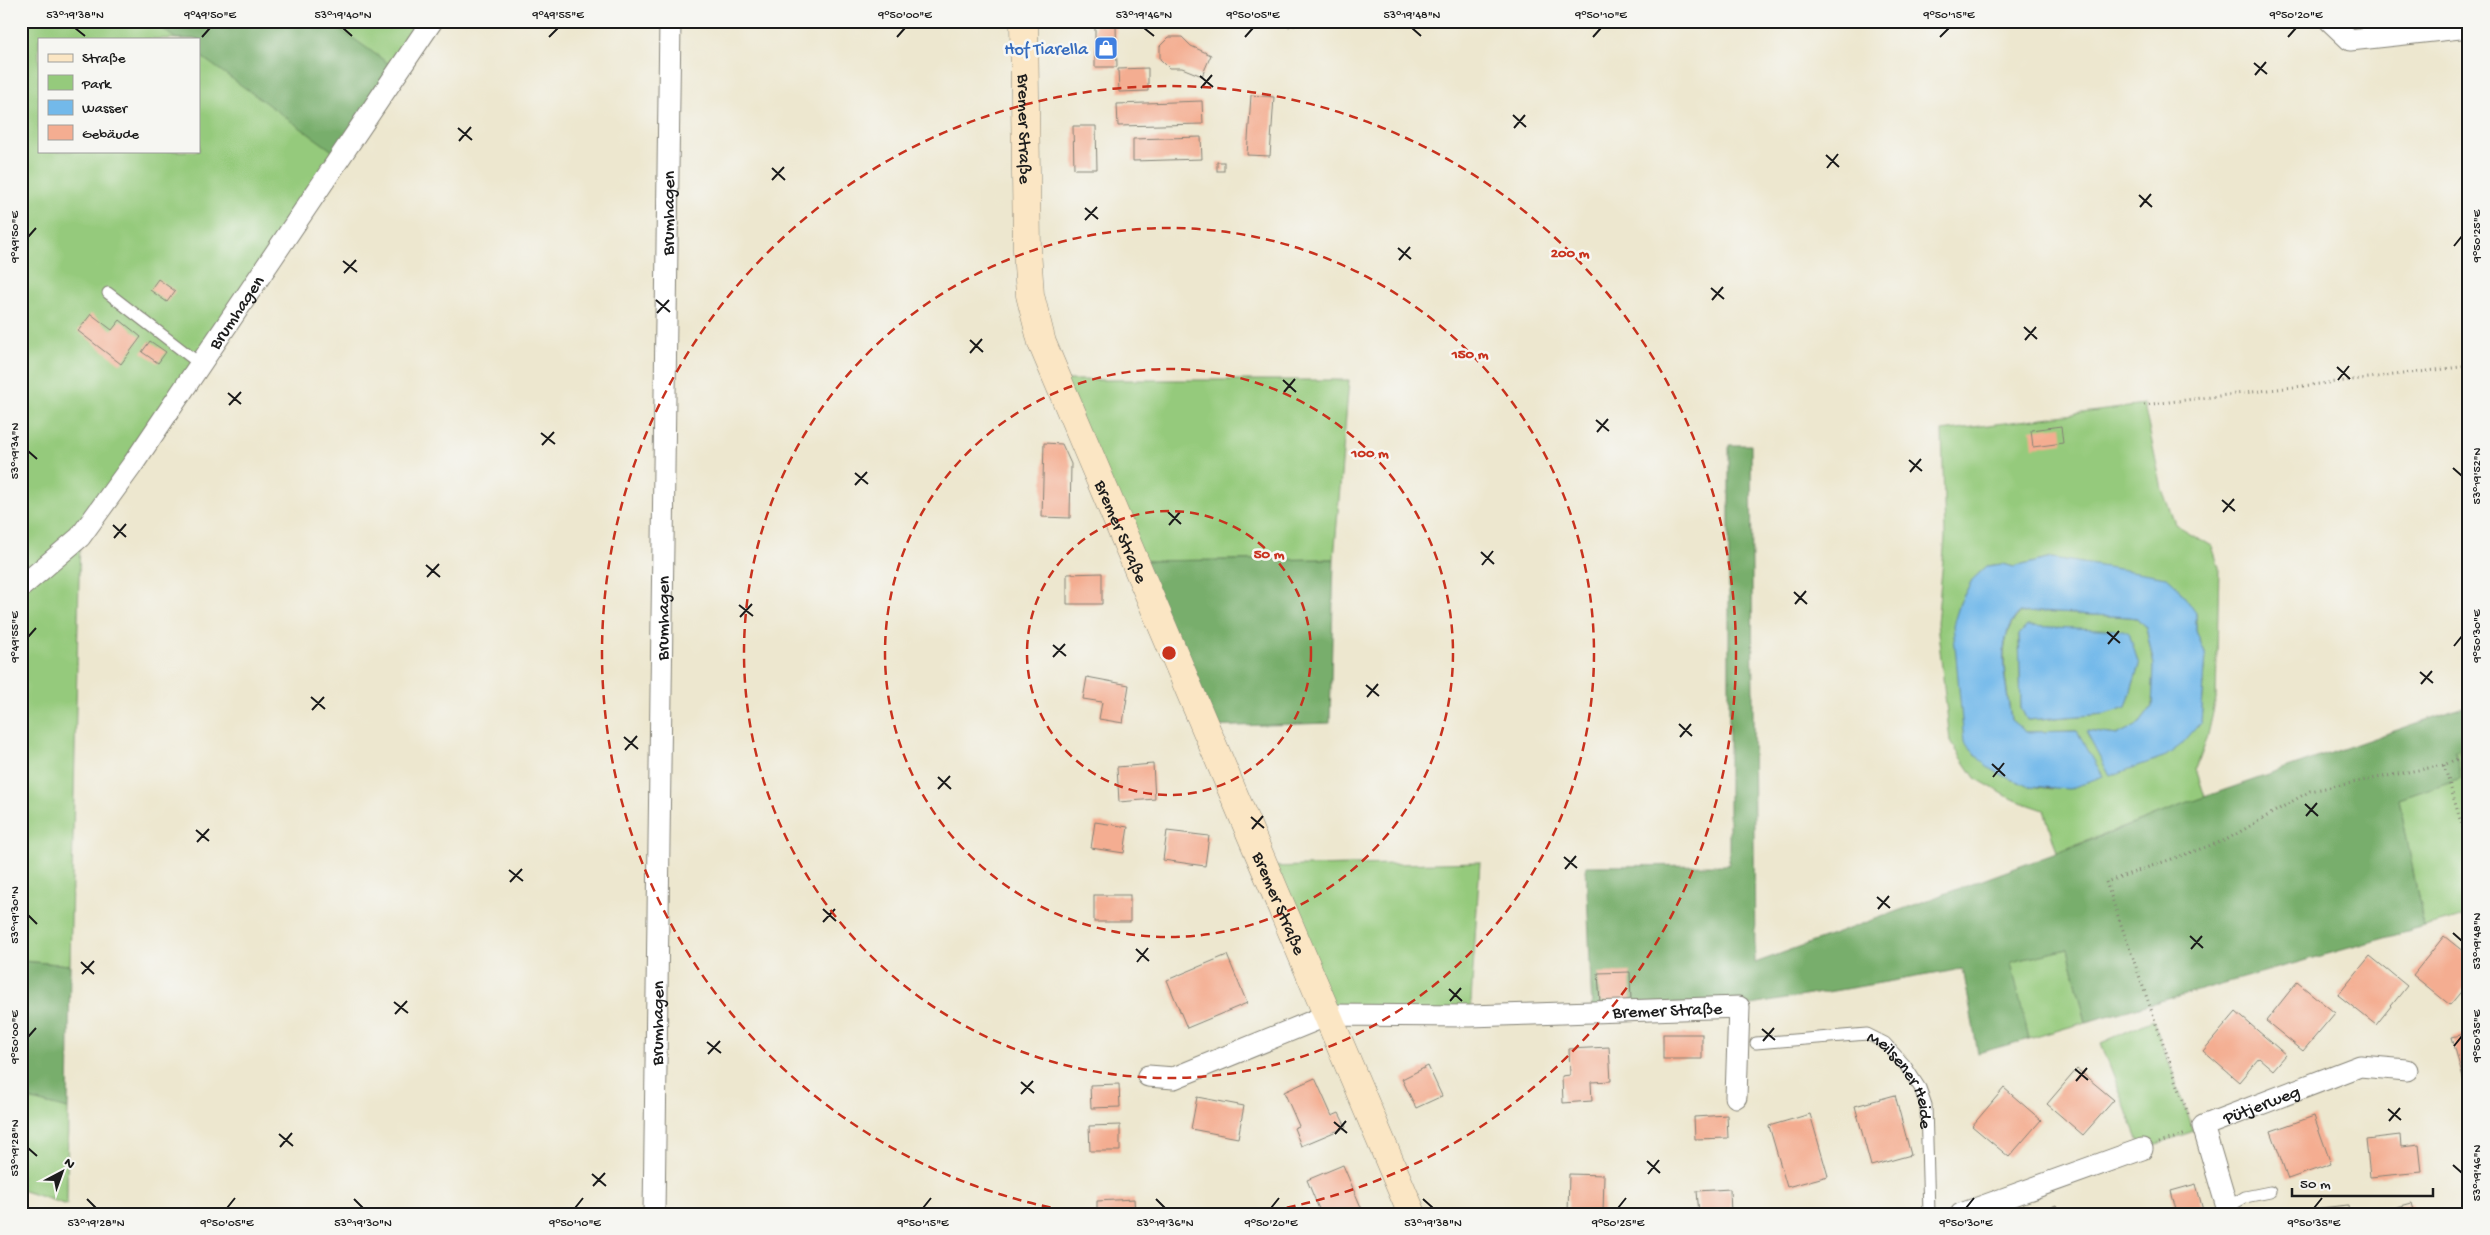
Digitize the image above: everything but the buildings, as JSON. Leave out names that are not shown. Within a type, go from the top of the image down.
[{"type":"street","name":"Brumhagen","points":[[21,587],[80,538],[432,21]]},
{"type":"street","name":"Brumhagen","points":[[654,1214],[670,21]]},
{"type":"street","name":"Bremer Straße","points":[[1024,21],[1027,250],[1030,294],[1042,343],[1412,1214]]},
{"type":"street","points":[[2330,21],[2350,40],[2469,27]]},
{"type":"street","name":"Bremer Straße","points":[[1148,1076],[1174,1078],[1328,1015],[1470,1016],[1739,1007],[1736,1097]]},
{"type":"street","name":"Pütjerweg","points":[[2228,1210],[2198,1129],[2360,1066],[2407,1070]]},
{"type":"street","points":[[1960,1214],[2142,1149]]},
{"type":"lane","points":[[108,292],[200,364]]},
{"type":"lane","name":"Meilsener Heide","points":[[1756,1043],[1867,1034],[1885,1044],[1905,1064],[1920,1088],[1926,1105],[1929,1214]]},
{"type":"lane","points":[[2228,1210],[2245,1197],[2270,1192]]},
{"type":"path","points":[[1249,21],[1290,26],[1325,21]]},
{"type":"path","points":[[2144,405],[2469,366]]},
{"type":"path","points":[[2142,1149],[2198,1129],[2153,1020],[2106,882],[2226,840],[2310,791],[2444,765],[2469,753]]},
{"type":"path","points":[[2444,765],[2469,850]]},
{"type":"green space","points":[[21,21],[432,21],[80,537],[70,965],[23,961],[21,771]]},
{"type":"green space","points":[[152,21],[329,21],[399,71],[341,157],[200,56],[200,38],[175,38]]},
{"type":"green space","points":[[1059,380],[1349,380],[1334,559],[1133,561]]},
{"type":"green space","points":[[2144,405],[2162,489],[2175,524],[2212,546],[2219,567],[2216,699],[2207,739],[2196,769],[2205,797],[2057,852],[2044,810],[2012,799],[1975,778],[1950,741],[1937,623],[1945,538],[1942,431]],"holes":[[[2052,558],[2196,613],[2196,631],[2206,655],[2201,722],[2110,775],[2087,731],[2117,735],[2140,723],[2152,707],[2154,665],[2146,628],[2137,618],[2129,617],[2039,612],[2020,613],[2012,624],[2004,650],[2005,679],[2011,721],[2026,732],[2077,731],[2052,789],[2029,786],[2010,779],[1960,603],[1972,580],[1987,566],[2002,564],[2014,567]],[[2027,626],[2139,665],[2126,707],[2105,714],[2027,720],[2021,708],[2019,635]]]},
{"type":"green space","points":[[1729,445],[1751,445],[1755,963],[2081,844],[2190,802],[2469,705],[2469,746],[2455,751],[2461,778],[2399,799],[2424,927],[2086,1022],[2068,949],[2011,962],[2029,1039],[1978,1053],[1963,969],[1739,1007],[1592,1012],[1586,866],[1729,865]]},
{"type":"green space","points":[[1334,559],[1330,723],[1205,727],[1133,561]]},
{"type":"green space","points":[[2469,746],[2469,915],[2424,927],[2399,799],[2460,778],[2455,751]]},
{"type":"green space","points":[[1480,862],[1470,1016],[1328,1015],[1265,867]]},
{"type":"green space","points":[[2068,949],[2086,1022],[2029,1039],[2010,962]]},
{"type":"green space","points":[[21,961],[70,965],[68,1109],[21,1097]]},
{"type":"green space","points":[[2153,1020],[2194,1131],[2142,1149],[2101,1043]]},
{"type":"green space","points":[[21,1097],[68,1109],[67,1205],[21,1190]]},
{"type":"water","points":[[2052,558],[2167,577],[2177,586],[2196,613],[2196,631],[2206,655],[2201,722],[2181,745],[2166,756],[2110,776],[2086,731],[2117,735],[2140,723],[2152,707],[2154,665],[2146,628],[2137,618],[2129,617],[2039,612],[2019,613],[2011,624],[2006,636],[2004,650],[2005,678],[2011,720],[2026,732],[2077,731],[2103,776],[2069,789],[2029,786],[2010,779],[1987,767],[1964,742],[1953,625],[1960,603],[1972,580],[1987,566],[2002,564],[2014,567]]},
{"type":"water","points":[[2027,626],[2123,630],[2129,633],[2139,665],[2126,707],[2105,714],[2027,720],[2021,708],[2019,635]]},
{"type":"place","name":"Hof Tiarella","points":[[1106,48]]}]
